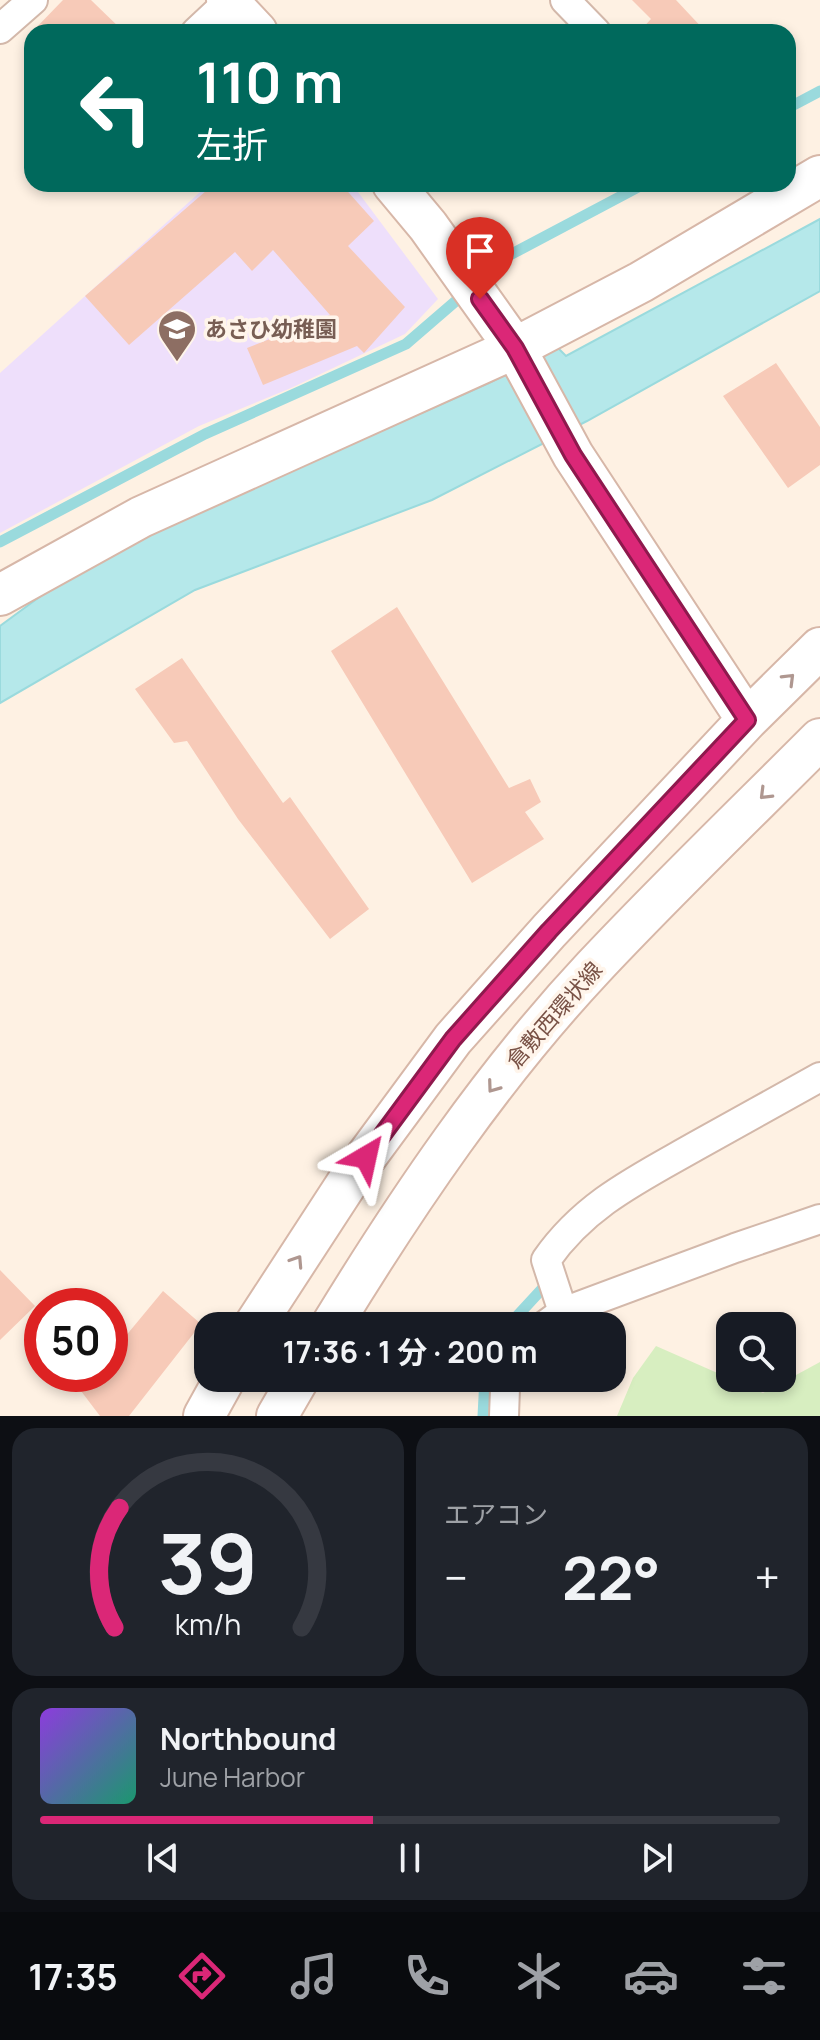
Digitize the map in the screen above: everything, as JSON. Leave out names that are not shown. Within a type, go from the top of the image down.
[{"type":"main road","points":[[228,1],[250,24]]},
{"type":"main road","points":[[796,190],[820,176]]},
{"type":"main road","points":[[400,192],[428,226],[519,354],[565,440],[747,720]]},
{"type":"main road","points":[[0,595],[141,517],[519,354],[793,192]]},
{"type":"main road","points":[[263,1312],[349,1180],[453,1039],[549,931],[747,720],[820,648]]},
{"type":"main road","name":"倉敷西環状線","points":[[340,1312],[399,1216],[501,1077],[592,970],[820,739]]},
{"type":"main road","points":[[204,1416],[217,1392]]},
{"type":"main road","points":[[277,1416],[291,1392]]},
{"type":"street","points":[[0,29],[33,0]]},
{"type":"street","points":[[565,0],[588,24]]},
{"type":"street","points":[[204,24],[228,1]]},
{"type":"street","points":[[553,1312],[546,1260],[563,1236],[588,1213],[643,1176],[820,1077]]},
{"type":"street","points":[[572,1312],[735,1248],[820,1219]]},
{"type":"street","points":[[504,1416],[505,1392]]},
{"type":"shaded area","name":"あさひ幼稚園","points":[[200,192],[358,192],[438,299],[405,334],[291,388],[199,426],[0,533],[0,373]]},
{"type":"green space","points":[[656,1346],[716,1372],[716,1392],[796,1392],[796,1375],[820,1362],[820,1416],[617,1416],[633,1378]]},
{"type":"water","points":[[820,219],[820,291],[587,421],[432,500],[195,590],[0,703],[0,626],[68,576],[138,539],[489,383],[558,348],[566,356]]},
{"type":"building","points":[[63,0],[91,0],[116,24],[40,24]]},
{"type":"building","points":[[632,0],[676,0],[698,24],[646,24],[651,19]]},
{"type":"building","points":[[205,192],[348,192],[374,221],[348,246],[405,307],[364,353],[357,346],[263,385],[247,348],[330,315],[273,250],[252,271],[235,252],[129,345],[85,296]]},
{"type":"building","points":[[776,363],[820,427],[820,465],[788,488],[723,396]]},
{"type":"building","points":[[397,607],[509,788],[530,779],[541,802],[525,812],[544,839],[472,883],[331,651]]},
{"type":"building","points":[[182,658],[283,803],[290,797],[369,909],[330,939],[238,819],[187,741],[174,743],[135,689]]},
{"type":"building","points":[[0,1270],[24,1295],[24,1317],[0,1340]]},
{"type":"building","points":[[163,1291],[194,1318],[194,1333],[129,1416],[100,1416],[82,1392],[128,1392],[128,1333]]},
{"type":"waterway","points":[[796,104],[820,91]]},
{"type":"waterway","points":[[0,542],[205,434],[406,344],[508,256],[629,192]]},
{"type":"waterway","points":[[521,1312],[542,1289]]},
{"type":"waterway","points":[[483,1416],[484,1392]]},
{"type":"place","name":"あさひ幼稚園","points":[[177,363]]},
{"type":"route","points":[[366,1157],[453,1039],[549,931],[747,720],[573,455],[515,348],[480,299]]}]
